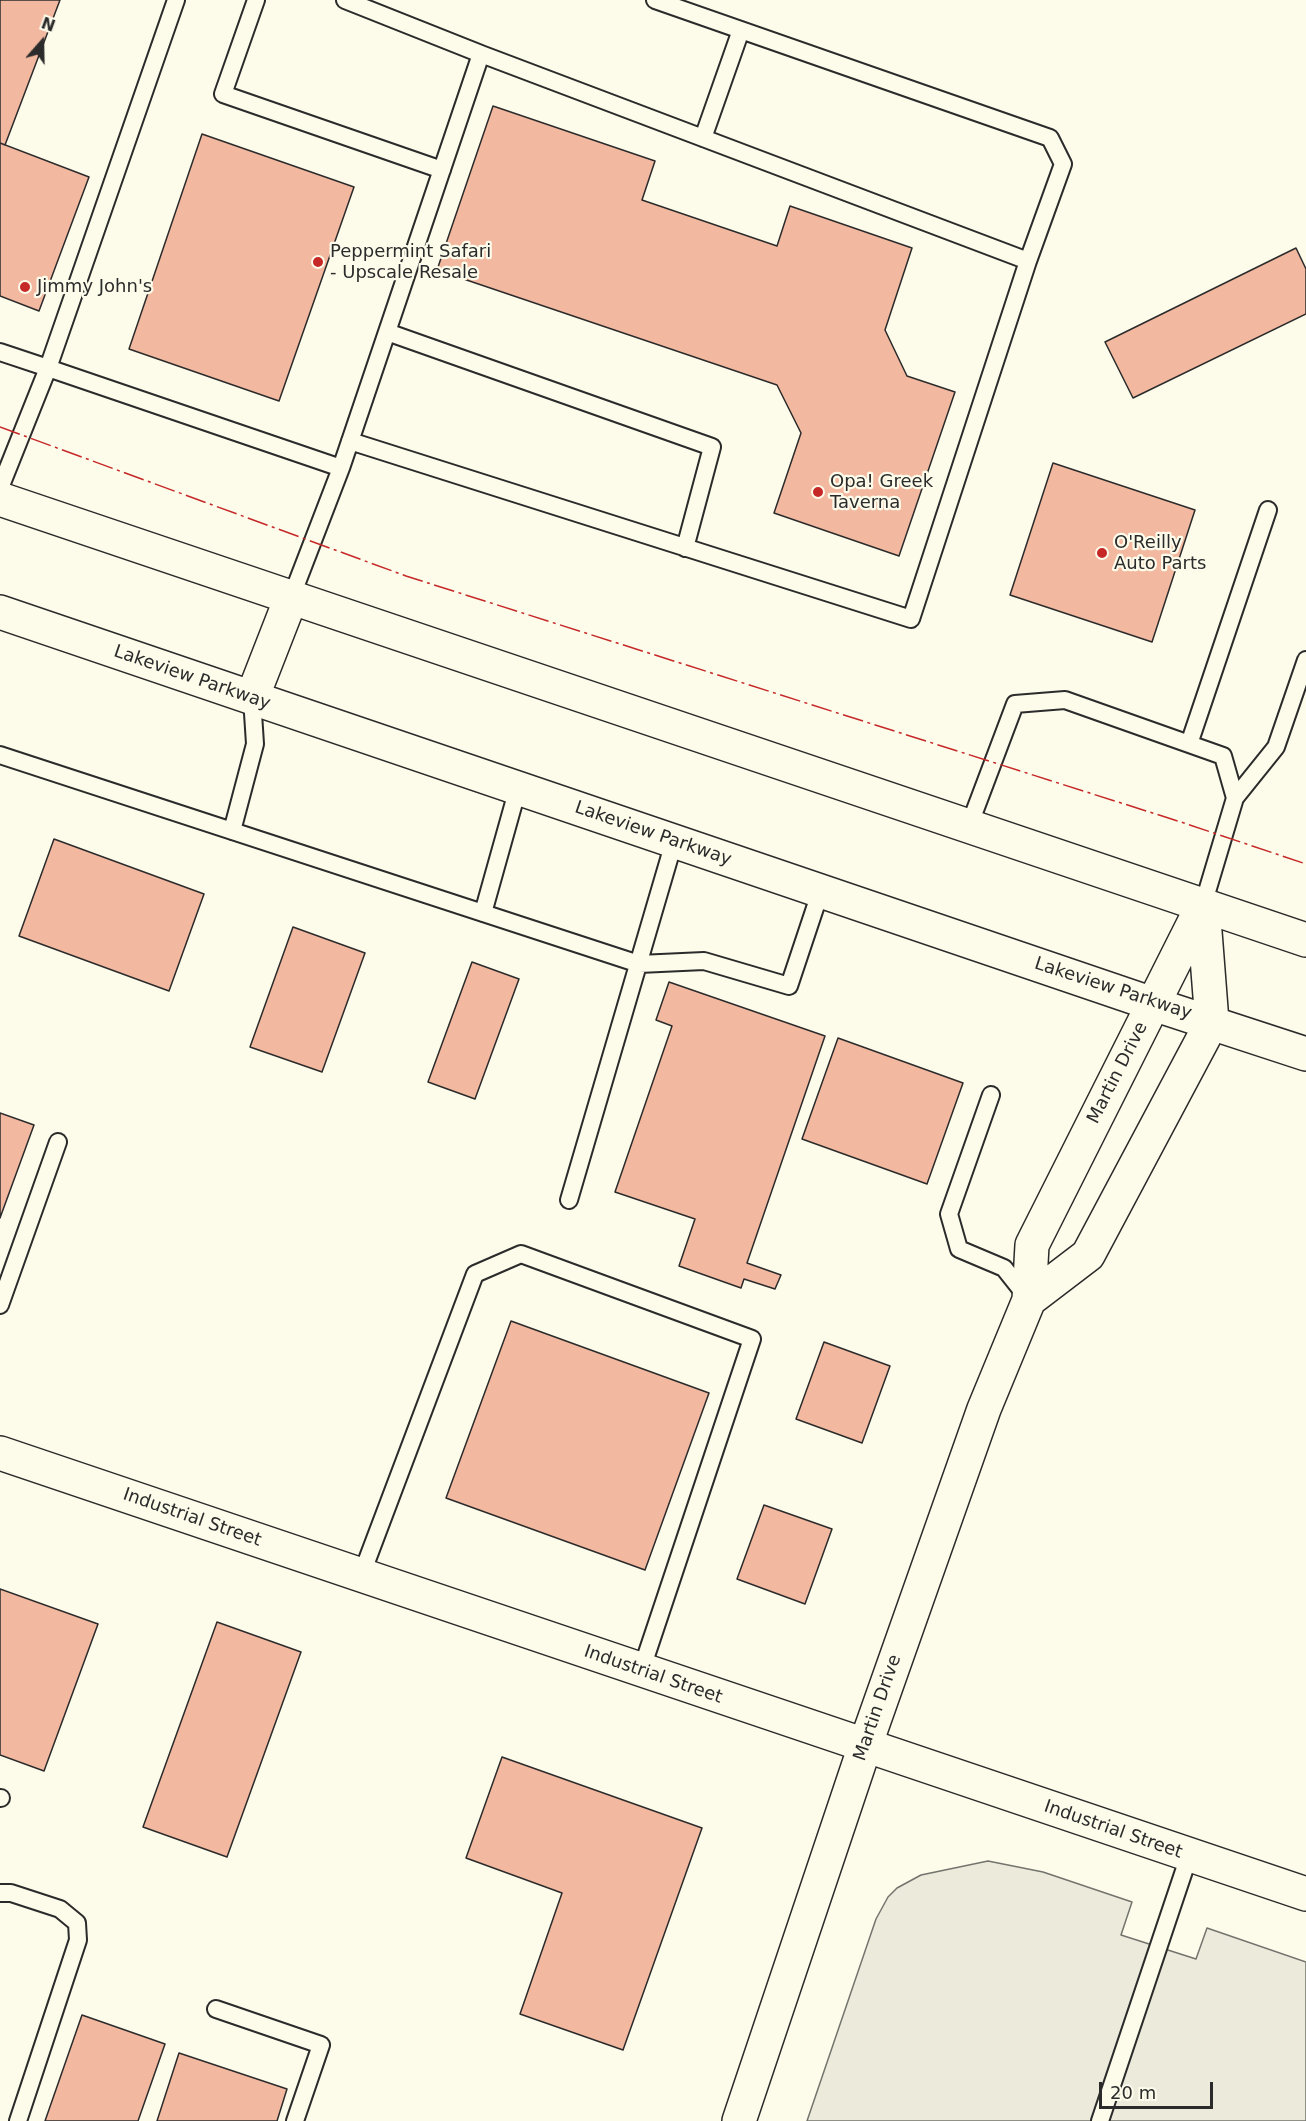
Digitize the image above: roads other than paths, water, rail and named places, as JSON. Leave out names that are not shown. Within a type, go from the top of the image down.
[{"type":"street","points":[[0,499],[1306,940]]},
{"type":"street","points":[[252,698],[291,598]]},
{"type":"street","name":"Lakeview Parkway","points":[[0,612],[1306,1054]]},
{"type":"street","points":[[1029,1300],[1088,1255],[1212,1022],[1203,905]]},
{"type":"street","name":"Martin Drive","points":[[739,2121],[864,1746],[984,1408],[1029,1300],[1032,1245],[1203,905]]},
{"type":"street","name":"Industrial Street","points":[[0,1453],[1306,1894]]},
{"type":"lane","points":[[0,488],[48,368],[176,0]]},
{"type":"lane","points":[[256,0],[223,94],[442,170]]},
{"type":"lane","points":[[345,0],[481,54],[1028,261]]},
{"type":"lane","points":[[350,441],[911,620],[1028,261],[1063,164],[1050,138],[655,0]]},
{"type":"lane","points":[[703,138],[741,30]]},
{"type":"lane","points":[[291,598],[341,468],[481,54]]},
{"type":"lane","points":[[387,332],[712,447],[685,548]]},
{"type":"lane","points":[[0,352],[341,468]]},
{"type":"lane","points":[[1189,744],[1268,510]]},
{"type":"lane","points":[[1203,905],[1235,798],[1276,747],[1306,660]]},
{"type":"lane","points":[[232,831],[255,744],[252,698]]},
{"type":"lane","points":[[969,826],[1015,704],[1065,700],[1223,756],[1235,798]]},
{"type":"lane","points":[[0,754],[639,964],[704,961],[789,986],[821,890]]},
{"type":"lane","points":[[483,914],[518,788]]},
{"type":"lane","points":[[569,1200],[674,842]]},
{"type":"lane","points":[[991,1095],[949,1214],[959,1249],[1004,1268],[1029,1300]]},
{"type":"lane","points":[[0,1305],[57,1142]]},
{"type":"lane","points":[[361,1576],[475,1274],[521,1254],[752,1339],[640,1671]]},
{"type":"lane","points":[[1100,2121],[1189,1856]]},
{"type":"lane","points":[[0,1893],[11,1893],[60,1909],[77,1923],[78,1940],[18,2121]]},
{"type":"lane","points":[[216,2009],[321,2045],[295,2121]]},
{"type":"place","name":"Peppermint Safari - Upscale Resale","points":[[318,262]]},
{"type":"place","name":"Jimmy John's","points":[[25,287]]},
{"type":"place","name":"Opa! Greek Taverna","points":[[818,492]]},
{"type":"place","name":"O'Reilly Auto Parts","points":[[1102,553]]}]
